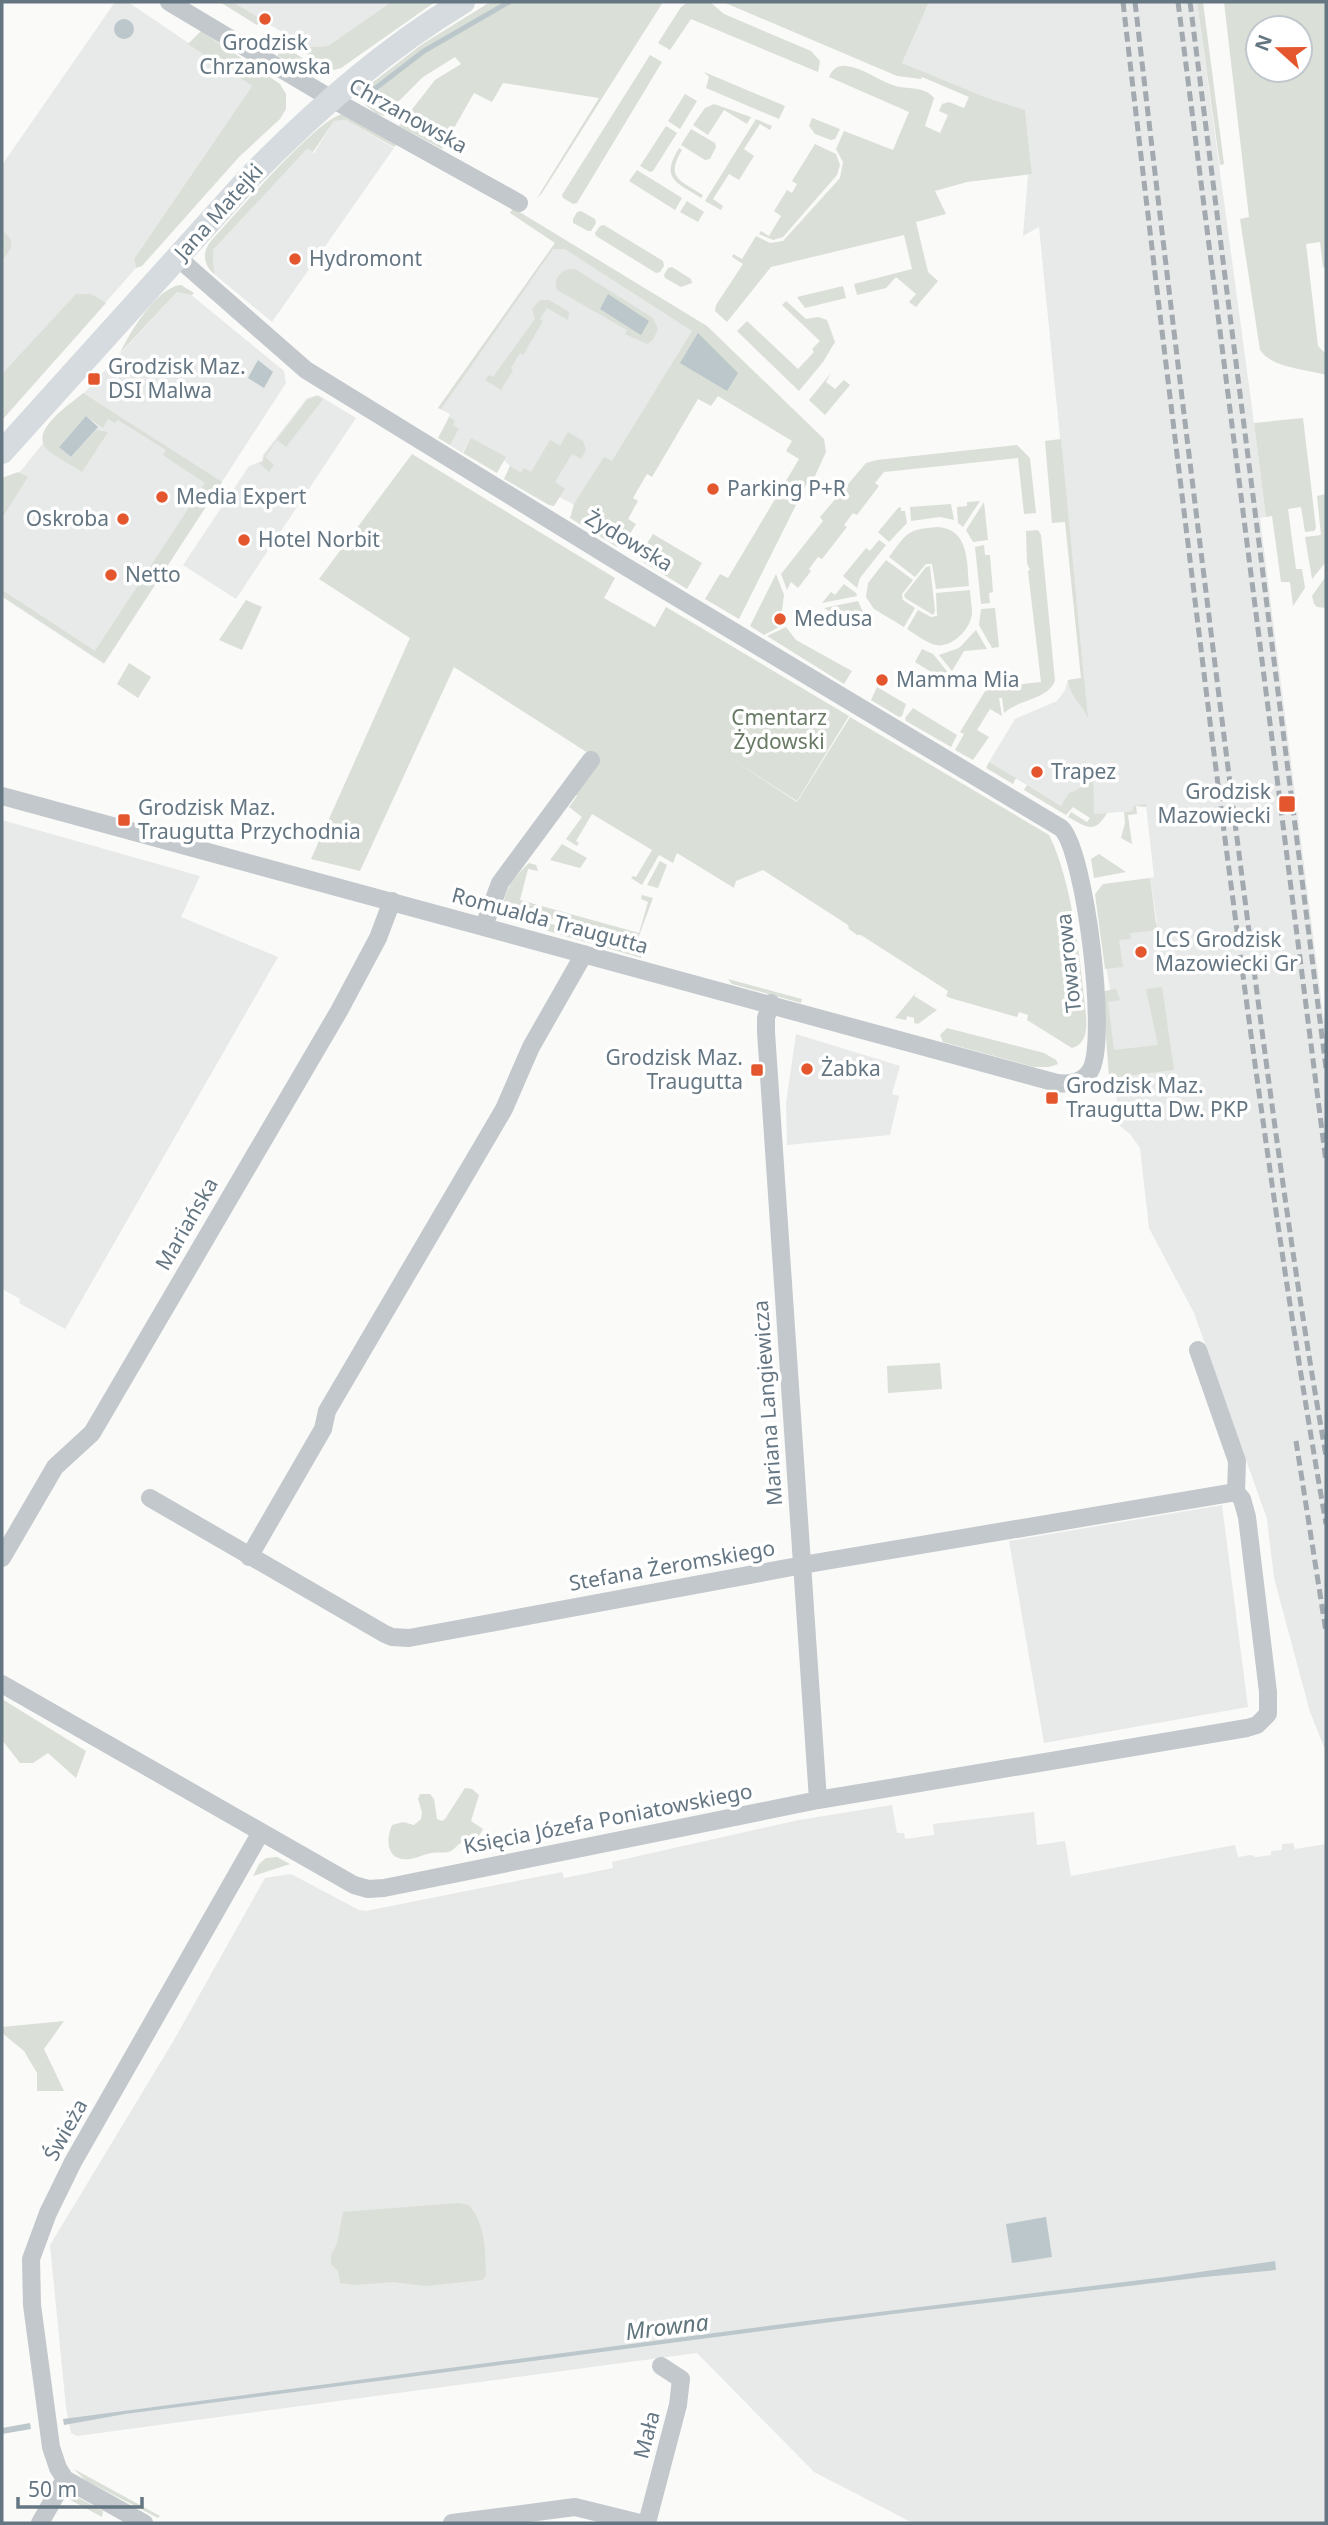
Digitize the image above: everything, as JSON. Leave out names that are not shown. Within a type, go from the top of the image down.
[{"type":"street","name":"Chrzanowska","points":[[169,2],[330,98],[519,203]]},
{"type":"street","name":"Jana Matejki","points":[[2,452],[249,178],[330,98],[400,44],[463,2]]},
{"type":"street","name":"Żydowska","points":[[177,257],[306,370],[623,565],[1056,824],[1065,831],[1071,842]]},
{"type":"street","points":[[484,926],[500,883],[591,760]]},
{"type":"street","name":"Romualda Traugutta","points":[[2,796],[771,1003],[805,1015],[1057,1083],[1074,1083],[1084,1077]]},
{"type":"street","name":"Towarowa","points":[[1071,842],[1084,899],[1098,1025],[1097,1053],[1091,1070],[1084,1077]]},
{"type":"street","name":"Mariańska","points":[[2,1558],[55,1467],[92,1433],[339,1011],[378,938],[392,901]]},
{"type":"street","points":[[249,1557],[323,1429],[327,1411],[503,1109],[531,1046],[584,954]]},
{"type":"street","name":"Mariana Langiewicza","points":[[771,1003],[766,1018],[766,1032],[818,1800]]},
{"type":"street","points":[[1198,1350],[1237,1461],[1236,1492]]},
{"type":"street","name":"Stefana Żeromskiego","points":[[150,1498],[385,1634],[396,1638],[409,1638],[801,1565],[1236,1492]]},
{"type":"street","name":"Księcia Józefa Poniatowskiego","points":[[2,1684],[354,1885],[376,1889],[818,1800],[1257,1725],[1268,1714],[1269,1692],[1247,1517],[1242,1499],[1236,1492]]},
{"type":"street","name":"Świeża","points":[[65,2479],[51,2447],[32,2305],[31,2259],[48,2213],[73,2162],[261,1832]]},
{"type":"street","name":"Mała","points":[[647,2523],[678,2405],[681,2379],[662,2366]]},
{"type":"street","points":[[40,2523],[65,2479],[144,2523]]},
{"type":"street","points":[[452,2523],[575,2507],[639,2523]]},
{"type":"shaded area","points":[[115,2],[128,2],[252,86],[134,259],[136,268],[2,420],[2,165]]},
{"type":"shaded area","points":[[233,2],[391,2],[328,46],[308,47],[267,23],[269,19],[263,16],[261,19]]},
{"type":"shaded area","points":[[929,2],[1197,2],[1266,517],[1260,518],[1326,1037],[1326,1752],[1310,1712],[1274,1578],[1267,1519],[1194,1313],[1149,1228],[1140,1148],[1120,1126],[1104,1002],[1110,989],[1100,931],[1157,923],[1150,878],[1154,877],[1146,805],[1133,806],[1134,811],[1094,814],[1091,818],[1073,807],[1066,809],[989,762],[1015,719],[1057,701],[1068,680],[1084,678],[1039,227],[1023,236],[1028,175],[1032,173],[1025,110],[985,97],[902,63]]},
{"type":"shaded area","points":[[124,19],[131,22],[134,29],[131,36],[124,39],[117,36],[114,29],[117,22]]},
{"type":"shaded area","points":[[346,120],[394,148],[272,322],[214,274],[213,250],[307,149],[314,153],[334,121]]},
{"type":"shaded area","points":[[556,242],[695,328],[584,510],[508,470],[510,466],[504,460],[470,440],[462,453],[450,445],[459,429],[452,425],[455,420],[449,417],[450,414],[438,408]]},
{"type":"shaded area","points":[[177,292],[190,294],[284,371],[286,383],[104,664],[2,597],[2,494],[84,393]]},
{"type":"shaded area","points":[[608,294],[649,321],[641,335],[600,309]]},
{"type":"shaded area","points":[[698,333],[738,373],[727,391],[680,363]]},
{"type":"shaded area","points":[[258,360],[273,372],[264,388],[248,378]]},
{"type":"shaded area","points":[[318,395],[356,418],[236,599],[183,565],[249,466],[262,461],[263,455],[307,398]]},
{"type":"shaded area","points":[[86,416],[98,427],[71,457],[59,447]]},
{"type":"shaded area","points":[[2,820],[200,876],[181,917],[278,957],[65,1329],[19,1303],[20,1299],[2,1289]]},
{"type":"shaded area","points":[[796,1034],[900,1066],[892,1094],[899,1096],[890,1135],[787,1145],[786,1103]]},
{"type":"shaded area","points":[[1222,1505],[1248,1707],[1044,1743],[1009,1541]]},
{"type":"shaded area","points":[[892,1805],[897,1833],[904,1833],[905,1839],[934,1835],[933,1824],[1034,1812],[1037,1845],[1065,1841],[1071,1876],[1235,1845],[1238,1857],[1256,1857],[1282,1850],[1282,1844],[1293,1843],[1295,1849],[1326,1844],[1326,2523],[913,2523],[814,2472],[697,2353],[77,2436],[71,2433],[66,2408],[50,2245],[174,2040],[265,1878],[291,1874],[359,1910],[366,1911],[562,1872],[564,1878],[613,1868],[612,1862],[799,1820]]},
{"type":"shaded area","points":[[1046,2217],[1052,2257],[1012,2263],[1006,2224]]},
{"type":"shaded area","points":[[1275,2261],[1276,2270],[893,2314],[125,2414],[64,2425],[63,2419],[806,2321],[1165,2277]]},
{"type":"shaded area","points":[[30,2423],[31,2429],[2,2434],[2,2428]]},
{"type":"green space","points":[[220,2],[233,2],[261,19],[257,25]]},
{"type":"green space","points":[[391,2],[435,2],[341,68],[334,70],[290,44],[294,39],[308,47],[328,46]]},
{"type":"green space","points":[[490,2],[663,2],[537,198],[599,98],[503,83],[492,102],[474,93],[442,149],[399,126],[435,80],[461,64],[455,57],[423,77],[384,116],[364,104],[363,91],[368,86],[421,45]]},
{"type":"green space","points":[[688,2],[710,2],[724,14],[811,51],[820,61],[818,72],[691,19],[670,50],[658,43],[681,7]]},
{"type":"green space","points":[[723,2],[929,2],[902,63],[985,97],[1025,110],[1032,174],[967,182],[935,191],[946,214],[916,222],[928,272],[938,281],[916,307],[909,302],[916,294],[896,277],[886,288],[857,295],[854,284],[912,269],[904,235],[771,267],[727,322],[715,311],[716,305],[743,264],[732,257],[733,254],[742,259],[756,236],[770,243],[783,241],[840,178],[843,162],[836,149],[844,131],[893,150],[909,112],[829,77],[835,68],[853,67],[892,85],[927,92],[934,98],[925,126],[940,133],[948,115],[939,111],[942,104],[949,102],[964,108],[969,97],[922,77],[897,76]]},
{"type":"green space","points":[[1197,2],[1203,2],[1224,164],[1220,165]]},
{"type":"green space","points":[[1224,2],[1326,2],[1326,268],[1323,267],[1320,242],[1306,244],[1318,346],[1326,354],[1326,375],[1272,361],[1260,350],[1240,219],[1249,217]]},
{"type":"green space","points":[[201,31],[280,84],[286,94],[286,109],[280,119],[239,157],[142,266],[136,268],[134,259],[252,86],[188,44]]},
{"type":"green space","points":[[277,42],[307,61],[302,70],[278,56]]},
{"type":"green space","points":[[650,55],[662,62],[577,203],[573,204],[562,195]]},
{"type":"green space","points":[[704,72],[785,106],[779,119],[706,88],[709,77]]},
{"type":"green space","points":[[685,94],[697,101],[680,129],[668,121]]},
{"type":"green space","points":[[714,104],[751,117],[747,124],[724,110],[708,135],[693,125],[705,108]]},
{"type":"green space","points":[[342,114],[399,142],[394,147],[346,120],[334,121],[313,152],[307,149],[213,250],[214,274],[205,258],[211,241],[295,150],[330,120]]},
{"type":"green space","points":[[812,118],[840,129],[835,139],[815,134],[809,126]]},
{"type":"green space","points":[[756,119],[772,126],[770,130],[760,124],[744,149],[754,156],[739,180],[729,174],[713,199],[723,206],[721,210],[705,201]]},
{"type":"green space","points":[[666,126],[677,133],[650,172],[640,166]]},
{"type":"green space","points":[[691,129],[715,143],[716,147],[710,159],[705,160],[681,145]]},
{"type":"green space","points":[[815,144],[836,154],[840,165],[837,175],[783,237],[773,240],[759,234],[761,231],[769,236],[781,216],[774,211],[787,190],[792,193],[797,184],[792,181]]},
{"type":"green space","points":[[679,148],[682,150],[677,159],[675,173],[682,182],[703,195],[701,198],[678,183],[671,173],[673,158]]},
{"type":"green space","points":[[637,170],[682,198],[675,210],[629,181]]},
{"type":"green space","points":[[687,201],[704,212],[698,222],[680,212]]},
{"type":"green space","points":[[513,208],[707,326],[824,439],[826,452],[814,478],[810,477],[739,619],[705,599],[720,574],[728,578],[799,459],[786,451],[792,441],[718,396],[711,406],[698,399],[652,477],[647,474],[633,498],[638,501],[628,519],[636,524],[625,542],[617,547],[596,534],[602,522],[596,518],[588,529],[570,518],[574,504],[604,457],[612,461],[692,331],[565,249],[553,249],[441,409],[438,408],[555,243],[510,213]]},
{"type":"green space","points":[[581,211],[595,219],[596,223],[591,231],[573,223],[577,212]]},
{"type":"green space","points":[[604,225],[663,261],[664,266],[660,272],[656,273],[596,236],[600,226]]},
{"type":"green space","points":[[2,231],[10,238],[11,245],[2,260]]},
{"type":"green space","points":[[672,267],[691,279],[692,283],[681,287],[665,278],[668,268]]},
{"type":"green space","points":[[575,269],[653,318],[658,329],[653,340],[647,344],[625,334],[627,330],[557,290],[557,277],[566,270]]},
{"type":"green space","points":[[181,285],[194,293],[192,295],[177,292],[120,353],[145,312],[163,294]]},
{"type":"green space","points":[[843,286],[846,298],[805,308],[797,297]]},
{"type":"green space","points":[[76,294],[91,294],[106,303],[2,420],[2,374]]},
{"type":"green space","points":[[540,300],[549,300],[569,312],[568,320],[547,308],[540,319],[543,321],[523,355],[520,353],[501,390],[485,380],[489,375],[493,377],[535,319],[532,309]]},
{"type":"green space","points":[[786,301],[806,319],[818,317],[827,320],[835,342],[823,362],[799,391],[737,331],[747,321],[798,369],[820,341],[782,305]]},
{"type":"green space","points":[[831,373],[826,382],[835,389],[844,380],[850,385],[825,415],[809,400]]},
{"type":"green space","points":[[83,393],[222,482],[104,663],[2,596],[2,590],[95,651],[205,483],[163,455],[166,450],[118,420],[115,423],[108,419],[103,428],[86,416],[59,446],[71,458],[96,430],[108,432],[82,472],[52,453],[42,440],[48,424]]},
{"type":"green space","points":[[317,396],[323,399],[286,447],[277,440],[265,457],[274,465],[269,472],[259,463],[263,462],[264,456],[307,400]]},
{"type":"green space","points":[[449,417],[455,420],[453,425],[459,429],[450,445],[438,438]]},
{"type":"green space","points":[[1303,418],[1316,528],[1314,531],[1305,532],[1301,507],[1288,509],[1296,569],[1302,569],[1305,588],[1293,606],[1290,582],[1281,582],[1272,516],[1266,517],[1254,423]]},
{"type":"green space","points":[[568,432],[583,441],[586,450],[581,459],[572,454],[555,482],[565,489],[554,506],[504,479],[510,466],[521,473],[524,468],[531,472],[550,440],[560,446]]},
{"type":"green space","points":[[471,438],[506,457],[497,473],[463,453]]},
{"type":"green space","points":[[1061,439],[1088,718],[1068,680],[1081,678],[1065,522],[1052,523],[1045,441]]},
{"type":"green space","points":[[1017,445],[1030,458],[1036,513],[1024,514],[1018,458],[884,472],[875,483],[879,486],[857,515],[853,513],[844,525],[847,527],[822,559],[818,557],[798,588],[791,582],[787,590],[781,574],[823,521],[820,517],[866,463]]},
{"type":"green space","name":"Cmentarz Żydowski","points":[[412,454],[615,578],[604,598],[655,627],[666,607],[849,716],[797,801],[727,756],[797,802],[850,717],[1049,835],[1070,899],[1078,947],[1086,1020],[1085,1035],[1081,1043],[1072,1048],[1027,1020],[1028,1015],[1019,1012],[1017,1017],[946,996],[948,991],[857,935],[848,925],[763,870],[736,881],[734,888],[677,853],[673,863],[659,855],[642,885],[631,878],[636,877],[652,850],[592,814],[576,841],[579,843],[577,846],[566,839],[582,817],[569,807],[577,796],[575,793],[599,760],[454,667],[360,871],[311,859],[410,638],[319,579]]},
{"type":"green space","points":[[18,472],[28,477],[2,518],[2,478]]},
{"type":"green space","points":[[1326,494],[1326,562],[1312,579],[1305,537],[1321,535],[1317,496]]},
{"type":"green space","points":[[980,501],[963,527],[958,523],[957,507],[967,506],[967,502]]},
{"type":"green space","points":[[984,502],[988,540],[973,542],[966,530]]},
{"type":"green space","points":[[951,504],[954,520],[940,517],[911,521],[910,507]]},
{"type":"green space","points":[[901,507],[901,511],[905,511],[907,523],[889,542],[878,532]]},
{"type":"green space","points":[[920,529],[948,529],[961,540],[969,586],[936,589],[932,564],[926,564],[915,577],[889,557],[909,534]]},
{"type":"green space","points":[[1038,530],[1041,535],[1055,681],[1046,692],[1004,713],[1002,698],[999,698],[1002,716],[990,709],[977,730],[989,737],[973,760],[955,750],[964,734],[960,732],[987,688],[1041,682],[1030,570],[1027,563],[1026,531]]},
{"type":"green space","points":[[653,534],[702,563],[687,589],[640,560],[641,553]]},
{"type":"green space","points":[[879,540],[886,545],[860,578],[857,588],[843,576],[866,548],[870,551]]},
{"type":"green space","points":[[984,545],[985,555],[990,555],[993,592],[989,593],[990,603],[981,604],[975,547]]},
{"type":"green space","points":[[886,560],[913,580],[902,594],[903,600],[915,608],[904,627],[874,609],[866,597],[868,583]]},
{"type":"green space","points":[[930,566],[935,611],[933,615],[904,595],[926,567]]},
{"type":"green space","points":[[776,574],[784,595],[782,610],[785,624],[764,635],[750,626]]},
{"type":"green space","points":[[1326,576],[1326,608],[1317,607],[1312,596]]},
{"type":"green space","points":[[844,584],[857,596],[822,603],[831,592],[835,595]]},
{"type":"green space","points":[[970,590],[971,620],[952,642],[932,644],[907,629],[918,610],[931,617],[937,616],[936,593]]},
{"type":"green space","points":[[246,600],[262,607],[242,650],[219,640]]},
{"type":"green space","points":[[858,601],[870,618],[864,627],[856,622],[853,625],[824,608]]},
{"type":"green space","points":[[995,608],[999,647],[992,648],[979,625],[981,609]]},
{"type":"green space","points":[[786,627],[796,640],[852,671],[844,684],[767,636]]},
{"type":"green space","points":[[976,630],[987,649],[964,651],[952,671],[939,655],[959,648]]},
{"type":"green space","points":[[922,649],[933,654],[950,675],[946,681],[915,662]]},
{"type":"green space","points":[[129,663],[151,677],[138,698],[117,684]]},
{"type":"green space","points":[[877,687],[906,704],[902,716],[899,717],[871,700]]},
{"type":"green space","points":[[913,708],[957,735],[951,747],[906,721],[905,718]]},
{"type":"green space","points":[[989,762],[1016,778],[1013,784],[986,768]]},
{"type":"green space","points":[[1093,767],[1094,814],[1107,813],[1094,827],[1085,826],[1068,817],[1071,812],[1087,822],[1090,818],[1073,807],[1066,815],[1024,790],[1027,785],[1061,806],[1069,793],[1084,783]]},
{"type":"green space","points":[[1146,804],[1146,807],[1136,806],[1137,814],[1128,815],[1132,844],[1121,838],[1125,823],[1124,812],[1133,811],[1133,806]]},
{"type":"green space","points":[[562,844],[587,858],[580,868],[550,860]]},
{"type":"green space","points":[[1099,854],[1126,872],[1094,878],[1091,859]]},
{"type":"green space","points":[[660,861],[667,865],[658,888],[647,885]]},
{"type":"green space","points":[[529,863],[536,865],[538,871],[528,869],[520,900],[639,933],[648,902],[641,899],[642,895],[653,898],[637,941],[504,906],[508,888]]},
{"type":"green space","points":[[1150,878],[1157,930],[1130,933],[1131,939],[1119,940],[1123,967],[1105,969],[1095,894],[1103,884]]},
{"type":"green space","points":[[508,912],[634,947],[636,952],[642,955],[641,958],[506,919]]},
{"type":"green space","points":[[728,979],[802,999],[801,1003],[732,984]]},
{"type":"green space","points":[[1162,987],[1174,1070],[1109,1078],[1103,995],[1105,991],[1116,989],[1120,1000],[1108,1002],[1114,1050],[1158,1045],[1146,989]]},
{"type":"green space","points":[[918,990],[914,996],[937,1010],[918,1024],[914,1023],[914,1018],[907,1016],[906,1020],[895,1018]]},
{"type":"green space","points":[[947,1028],[1044,1053],[1058,1064],[1034,1067],[943,1042],[940,1035]]},
{"type":"green space","points":[[940,1363],[942,1389],[888,1393],[887,1366]]},
{"type":"green space","points":[[2,1699],[86,1751],[76,1778],[48,1753],[33,1763],[20,1763],[2,1740]]},
{"type":"green space","points":[[465,1788],[472,1789],[479,1795],[471,1821],[483,1829],[477,1837],[469,1842],[462,1842],[449,1852],[410,1859],[402,1859],[392,1854],[389,1837],[392,1825],[403,1822],[414,1825],[421,1819],[418,1799],[420,1794],[430,1794],[434,1799],[437,1819],[442,1821]]},
{"type":"green space","points":[[277,1857],[290,1864],[253,1876],[259,1864],[266,1858]]},
{"type":"green space","points":[[64,2021],[44,2049],[64,2091],[37,2091],[37,2073],[24,2051],[2,2033],[2,2027]]},
{"type":"green space","points":[[458,2203],[469,2205],[482,2230],[486,2275],[482,2280],[426,2286],[393,2282],[355,2285],[340,2283],[338,2271],[331,2264],[331,2255],[337,2244],[343,2212]]},
{"type":"green space","points":[[74,2469],[160,2516],[158,2518],[85,2480]]},
{"type":"green space","points":[[68,2495],[103,2511],[102,2517],[63,2496]]},
{"type":"waterway","points":[[368,94],[424,51],[509,2]]},
{"type":"railway","points":[[1123,2],[1237,929],[1278,1227],[1326,1524]]},
{"type":"railway","points":[[1135,2],[1254,970],[1287,1213],[1326,1456]]},
{"type":"railway","points":[[1178,2],[1326,1162]]},
{"type":"railway","points":[[1190,2],[1326,1068]]},
{"type":"railway","points":[[1296,1441],[1326,1632]]},
{"type":"place","name":"Grodzisk Chrzanowska","points":[[265,19]]},
{"type":"place","name":"Hydromont","points":[[295,259]]},
{"type":"place","name":"Grodzisk Maz. DSI Malwa","points":[[94,379]]},
{"type":"place","name":"Parking P+R","points":[[713,489]]},
{"type":"place","name":"Media Expert","points":[[162,497]]},
{"type":"place","name":"Oskroba","points":[[123,519]]},
{"type":"place","name":"Hotel Norbit","points":[[244,540]]},
{"type":"place","name":"Netto","points":[[111,575]]},
{"type":"place","name":"Medusa","points":[[780,619]]},
{"type":"place","name":"Mamma Mia","points":[[882,680]]},
{"type":"place","name":"Trapez","points":[[1037,772]]},
{"type":"place","name":"Grodzisk Mazowiecki","points":[[1287,804]]},
{"type":"place","name":"Grodzisk Maz. Traugutta Przychodnia","points":[[124,820]]},
{"type":"place","name":"LCS Grodzisk Mazowiecki Gr","points":[[1141,952]]},
{"type":"place","name":"Żabka","points":[[807,1069]]},
{"type":"place","name":"Grodzisk Maz. Traugutta","points":[[757,1070]]},
{"type":"place","name":"Grodzisk Maz. Traugutta Dw. PKP","points":[[1052,1098]]},
{"type":"water label","name":"Mrowna","points":[[667,2327]]}]
